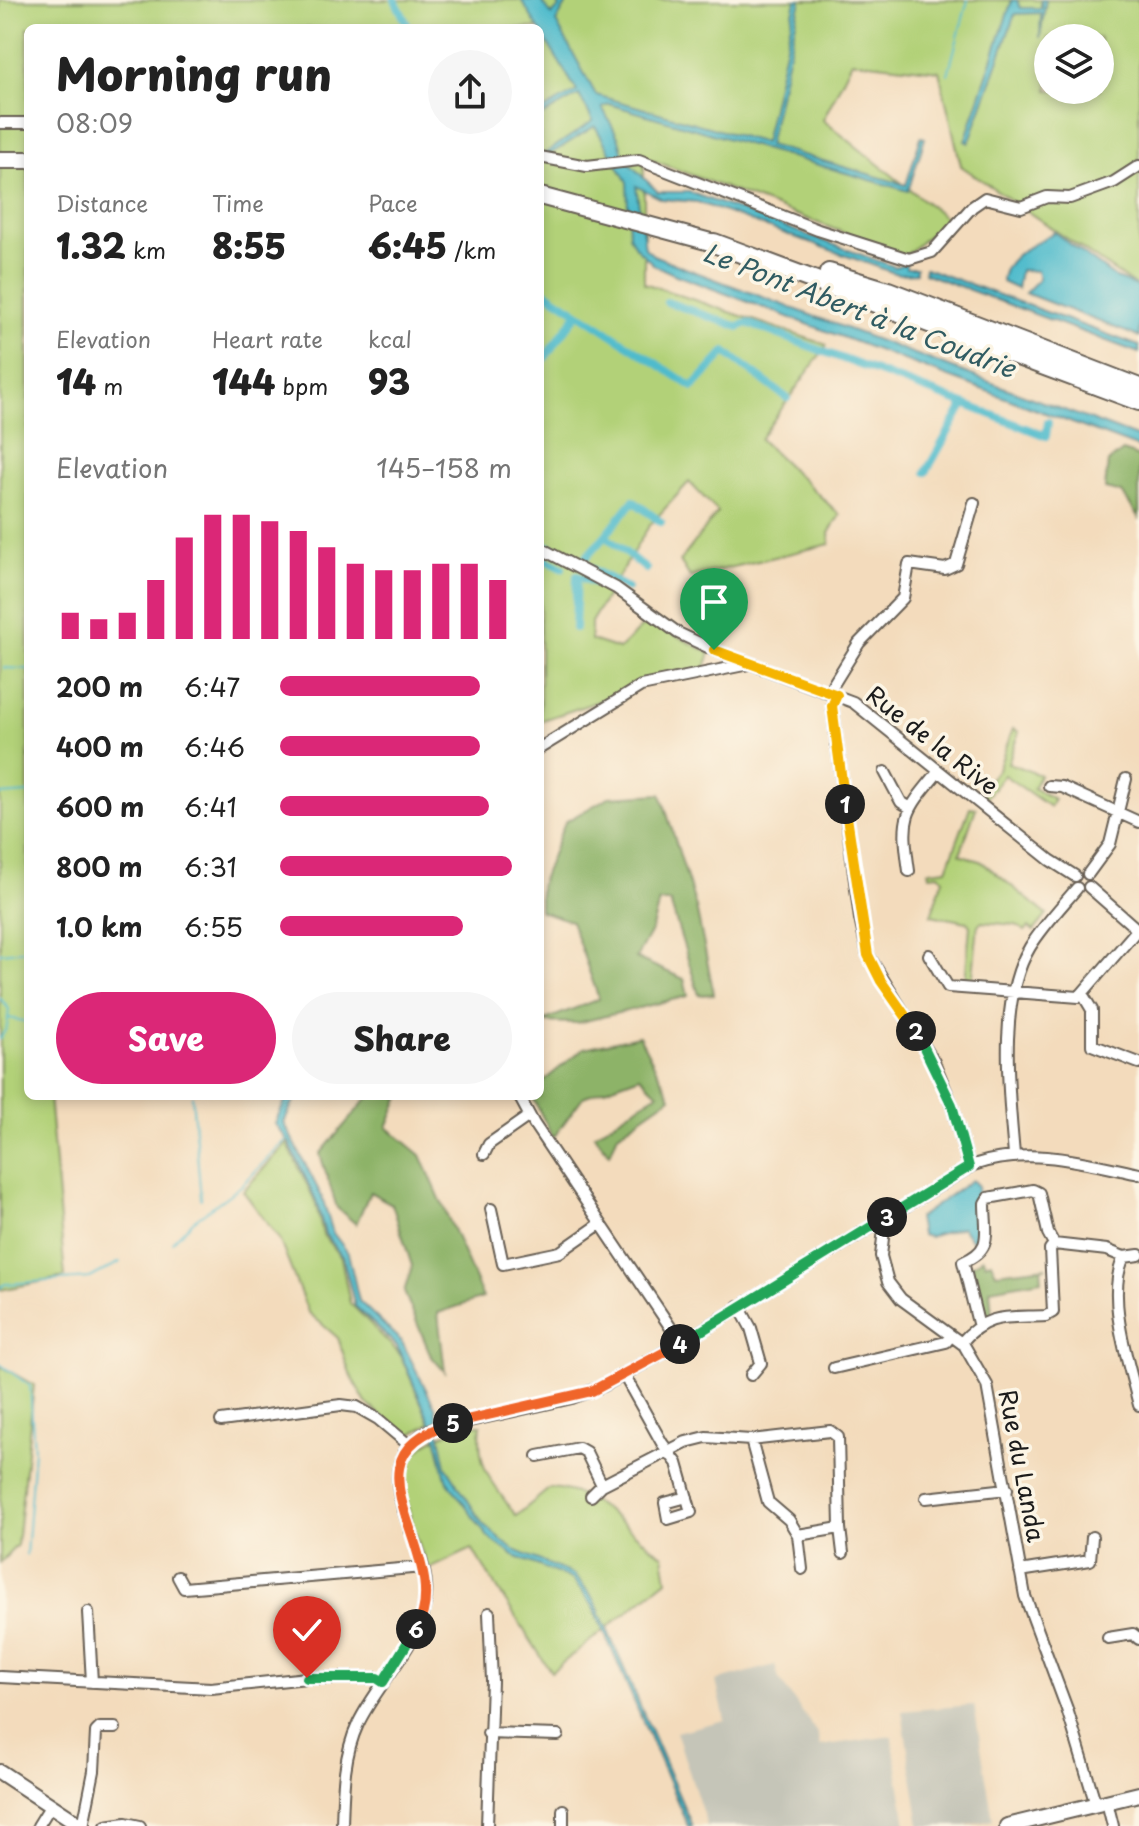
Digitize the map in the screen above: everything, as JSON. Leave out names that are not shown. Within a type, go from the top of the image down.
[{"type":"highway","points":[[714,243],[888,291],[1139,388]]},
{"type":"highway","points":[[714,243],[1139,401]]},
{"type":"main road","points":[[0,160],[24,160]]},
{"type":"main road","points":[[544,197],[714,243]]},
{"type":"main road","points":[[0,1772],[82,1826]]},
{"type":"main road","points":[[1007,1826],[1139,1794]]},
{"type":"street","points":[[0,123],[24,123]]},
{"type":"street","points":[[544,158],[587,166],[632,159],[866,248],[909,259],[932,252],[972,207],[985,198],[1021,207],[1047,197],[1070,198],[1114,182],[1139,166]]},
{"type":"street","points":[[969,1167],[952,1105],[934,1062],[881,981],[862,936],[832,706],[833,694],[859,643],[903,598],[909,564],[945,569],[956,564],[974,503]]},
{"type":"street","name":"Rue de la Rive","points":[[544,550],[616,588],[678,633],[833,694],[872,715],[1050,860],[1075,876]]},
{"type":"street","points":[[544,746],[641,686],[751,663]]},
{"type":"street","points":[[909,871],[904,822],[909,807],[939,771]]},
{"type":"street","points":[[885,772],[894,791],[909,807]]},
{"type":"street","points":[[1083,995],[1138,931],[1089,887],[1088,874],[1110,844],[1126,779]]},
{"type":"street","points":[[1049,786],[1062,787],[1139,822]]},
{"type":"street","points":[[1077,888],[1075,876],[1081,872],[1088,874]]},
{"type":"street","points":[[1014,1155],[1008,1079],[1015,993],[1020,970],[1031,946],[1077,888],[1089,887]]},
{"type":"street","points":[[929,955],[948,987],[1083,995]]},
{"type":"street","points":[[1083,995],[1092,1010],[1092,1045],[1139,1063]]},
{"type":"street","points":[[521,1100],[681,1343]]},
{"type":"street","points":[[484,1154],[489,1144],[529,1116]]},
{"type":"street","points":[[342,1826],[348,1751],[358,1724],[421,1620],[427,1595],[423,1567],[398,1496],[398,1477],[409,1445],[429,1430],[572,1398],[624,1375],[969,1167],[1014,1155],[1069,1159],[1139,1174]]},
{"type":"street","points":[[978,1323],[963,1262],[979,1255],[986,1246],[988,1198],[1033,1190],[1039,1193],[1048,1233],[1054,1244]]},
{"type":"street","points":[[491,1209],[499,1258],[503,1264],[509,1265],[560,1252],[600,1224]]},
{"type":"street","name":"Rue du Landa","points":[[880,1221],[884,1229],[881,1256],[888,1282],[901,1299],[961,1343],[987,1385],[1020,1571],[1039,1640],[1113,1826]]},
{"type":"street","points":[[1054,1244],[1107,1250],[1124,1257],[1139,1255]]},
{"type":"street","points":[[961,1343],[978,1323],[989,1319],[1046,1316],[1053,1312],[1050,1249],[1054,1244]]},
{"type":"street","points":[[1124,1257],[1117,1278],[1119,1314],[1139,1405]]},
{"type":"street","points":[[739,1306],[751,1328],[761,1363],[751,1375]]},
{"type":"street","points":[[834,1368],[946,1342],[951,1336]]},
{"type":"street","points":[[624,1375],[677,1463],[687,1497]]},
{"type":"street","points":[[221,1421],[341,1405],[357,1407],[409,1445]]},
{"type":"street","points":[[591,1496],[602,1485],[669,1450],[706,1437],[751,1440],[830,1431],[836,1433],[843,1553]]},
{"type":"street","points":[[751,1440],[768,1502],[789,1520],[798,1535],[802,1569]]},
{"type":"street","points":[[538,1456],[579,1448],[586,1452],[602,1485]]},
{"type":"street","points":[[926,1498],[1007,1489]]},
{"type":"street","points":[[798,1535],[840,1528]]},
{"type":"street","name":"Rue du Landa","points":[[1020,1571],[1090,1560],[1092,1537]]},
{"type":"street","points":[[178,1577],[184,1588],[423,1567]]},
{"type":"street","points":[[88,1612],[92,1682]]},
{"type":"street","points":[[487,1826],[492,1681],[489,1613]]},
{"type":"street","points":[[1108,1638],[1133,1634],[1139,1639]]},
{"type":"street","points":[[0,1677],[211,1688],[307,1678],[377,1678],[383,1682]]},
{"type":"street","points":[[82,1826],[94,1771],[96,1732],[100,1728],[115,1728]]},
{"type":"street","points":[[488,1733],[558,1735]]},
{"type":"street","points":[[38,1826],[51,1805]]},
{"type":"street","points":[[563,1810],[563,1826]]},
{"type":"street","points":[[106,1826],[126,1823],[140,1826]]},
{"type":"shaded area","points":[[775,1665],[779,1679],[817,1733],[820,1746],[892,1736],[906,1826],[707,1826],[676,1732],[725,1720],[716,1681]]},
{"type":"shaded area","points":[[974,1705],[993,1820],[965,1826],[920,1826],[902,1711]]},
{"type":"green space","points":[[0,0],[1139,0],[1139,288],[961,166],[939,71],[852,61],[823,120],[947,219],[905,256],[644,157],[644,283],[827,345],[760,439],[840,515],[829,533],[830,544],[690,577],[680,561],[718,512],[689,482],[649,526],[591,622],[591,640],[619,649],[648,621],[710,653],[705,668],[632,684],[617,695],[544,720],[544,24],[24,24],[24,1100],[49,1100],[65,1277],[0,1290]]},
{"type":"green space","points":[[1123,451],[1139,457],[1139,518],[1122,493],[1105,489],[1108,462]]},
{"type":"green space","points":[[1013,729],[1019,732],[1008,763],[1040,775],[1033,788],[1054,799],[1050,807],[1004,775],[985,799],[978,794],[998,769]]},
{"type":"green space","points":[[661,794],[696,907],[714,994],[699,995],[670,902],[659,902],[651,931],[636,958],[684,979],[688,996],[577,1023],[544,1022],[599,999],[571,921],[544,912],[544,875],[565,822],[609,797]]},
{"type":"green space","points":[[970,807],[976,808],[960,854],[982,862],[1047,915],[1034,931],[1029,927],[1025,931],[1016,925],[982,922],[978,925],[972,984],[965,983],[970,926],[967,922],[931,915],[943,879],[939,874],[930,875],[929,871],[947,869]]},
{"type":"green space","points":[[639,1036],[671,1097],[618,1134],[610,1154],[594,1135],[658,1093],[640,1076],[583,1097],[553,1138],[534,1100],[544,1100],[544,1081],[584,1048]]},
{"type":"green space","points":[[366,1100],[398,1100],[387,1127],[421,1155],[483,1298],[438,1313],[445,1372],[431,1356],[404,1292],[412,1266],[392,1204],[370,1192],[356,1224],[337,1208],[320,1154]]},
{"type":"green space","points":[[287,1143],[315,1201],[323,1235],[341,1258],[350,1303],[400,1354],[430,1423],[407,1437],[366,1403],[350,1374],[338,1338],[308,1312],[279,1239],[243,1191]]},
{"type":"green space","points":[[983,1258],[985,1263],[991,1261],[996,1273],[1047,1267],[1041,1268],[1042,1280],[990,1289],[992,1316],[982,1317],[971,1266]]},
{"type":"green space","points":[[0,1366],[34,1385],[17,1545],[0,1563]]},
{"type":"green space","points":[[481,1425],[484,1464],[493,1484],[516,1516],[550,1488],[567,1490],[597,1504],[663,1555],[667,1580],[551,1672],[472,1549],[427,1570],[411,1520],[405,1479],[409,1462],[421,1448],[441,1435]]},
{"type":"water","points":[[521,0],[540,0],[552,15],[560,7],[556,0],[569,0],[556,22],[596,95],[764,143],[796,0],[801,0],[768,145],[906,185],[921,137],[925,138],[908,191],[609,104],[602,107],[619,139],[624,158],[658,192],[689,192],[895,267],[906,263],[906,268],[916,268],[916,273],[897,274],[697,202],[662,199],[636,186],[645,248],[653,255],[685,268],[1139,438],[1139,448],[654,265],[635,247],[629,235],[627,182],[595,126],[549,155],[544,154],[593,121],[579,95],[544,115],[544,110],[577,91],[544,37],[544,24],[536,24]]},
{"type":"water","points":[[1012,0],[1017,0],[1020,8],[1041,8],[1041,0],[1046,0],[1042,24],[1041,13],[1015,14],[969,143],[965,141]]},
{"type":"water","points":[[1054,232],[1116,278],[1139,287],[1139,337],[1025,293],[1039,279],[1037,271],[1020,270],[1017,289],[1002,282],[1003,273],[1014,258]]},
{"type":"water","points":[[925,268],[1139,346],[1139,353],[924,273]]},
{"type":"water","points":[[285,1100],[294,1100],[284,1123],[322,1197],[333,1233],[348,1253],[359,1301],[402,1342],[435,1407],[438,1424],[432,1426],[397,1346],[355,1306],[343,1258],[325,1234],[316,1200],[289,1142],[275,1124]]},
{"type":"water","points":[[972,1180],[978,1186],[974,1209],[976,1240],[972,1241],[962,1227],[929,1237],[921,1235],[918,1218]]},
{"type":"water","points":[[439,1431],[446,1466],[483,1524],[512,1549],[574,1575],[594,1599],[692,1826],[688,1826],[593,1606],[572,1579],[514,1556],[488,1537],[446,1479],[435,1432]]},
{"type":"waterway","points":[[395,0],[407,24]]},
{"type":"waterway","points":[[948,74],[968,0]]},
{"type":"waterway","points":[[544,291],[693,387],[725,352],[787,398]]},
{"type":"waterway","points":[[667,302],[739,327],[747,323],[964,404],[926,472]]},
{"type":"waterway","points":[[544,359],[578,313]]},
{"type":"waterway","points":[[964,404],[1046,436],[1048,422]]},
{"type":"waterway","points":[[646,569],[605,536],[633,501],[661,522]]},
{"type":"waterway","points":[[605,536],[581,563],[627,588]]},
{"type":"waterway","points":[[544,544],[581,563]]},
{"type":"waterway","points":[[544,559],[562,568]]},
{"type":"waterway","points":[[575,628],[577,576],[595,583]]},
{"type":"waterway","points":[[4,668],[24,669]]},
{"type":"waterway","points":[[0,795],[24,793]]},
{"type":"waterway","points":[[0,953],[24,950]]},
{"type":"waterway","points":[[0,998],[9,1009],[7,1027],[0,1039]]},
{"type":"waterway","points":[[9,1018],[24,1021]]},
{"type":"waterway","points":[[192,1100],[201,1199]]},
{"type":"waterway","points":[[172,1242],[193,1221],[241,1186],[287,1139]]},
{"type":"waterway","points":[[0,1288],[5,1284],[90,1278],[120,1262]]},
{"type":"waterway","points":[[0,1364],[30,1386],[34,1450],[26,1555]]},
{"type":"route","points":[[307,1678],[377,1678],[383,1682],[421,1620],[427,1595],[423,1567],[398,1496],[402,1459],[417,1437],[429,1430],[572,1398],[603,1386],[681,1343],[969,1167],[952,1105],[934,1062],[881,981],[862,936],[832,706],[837,695],[714,650]]},
{"type":"water label","name":"Le Pont Abert à la Coudrie","points":[[859,311]]}]
